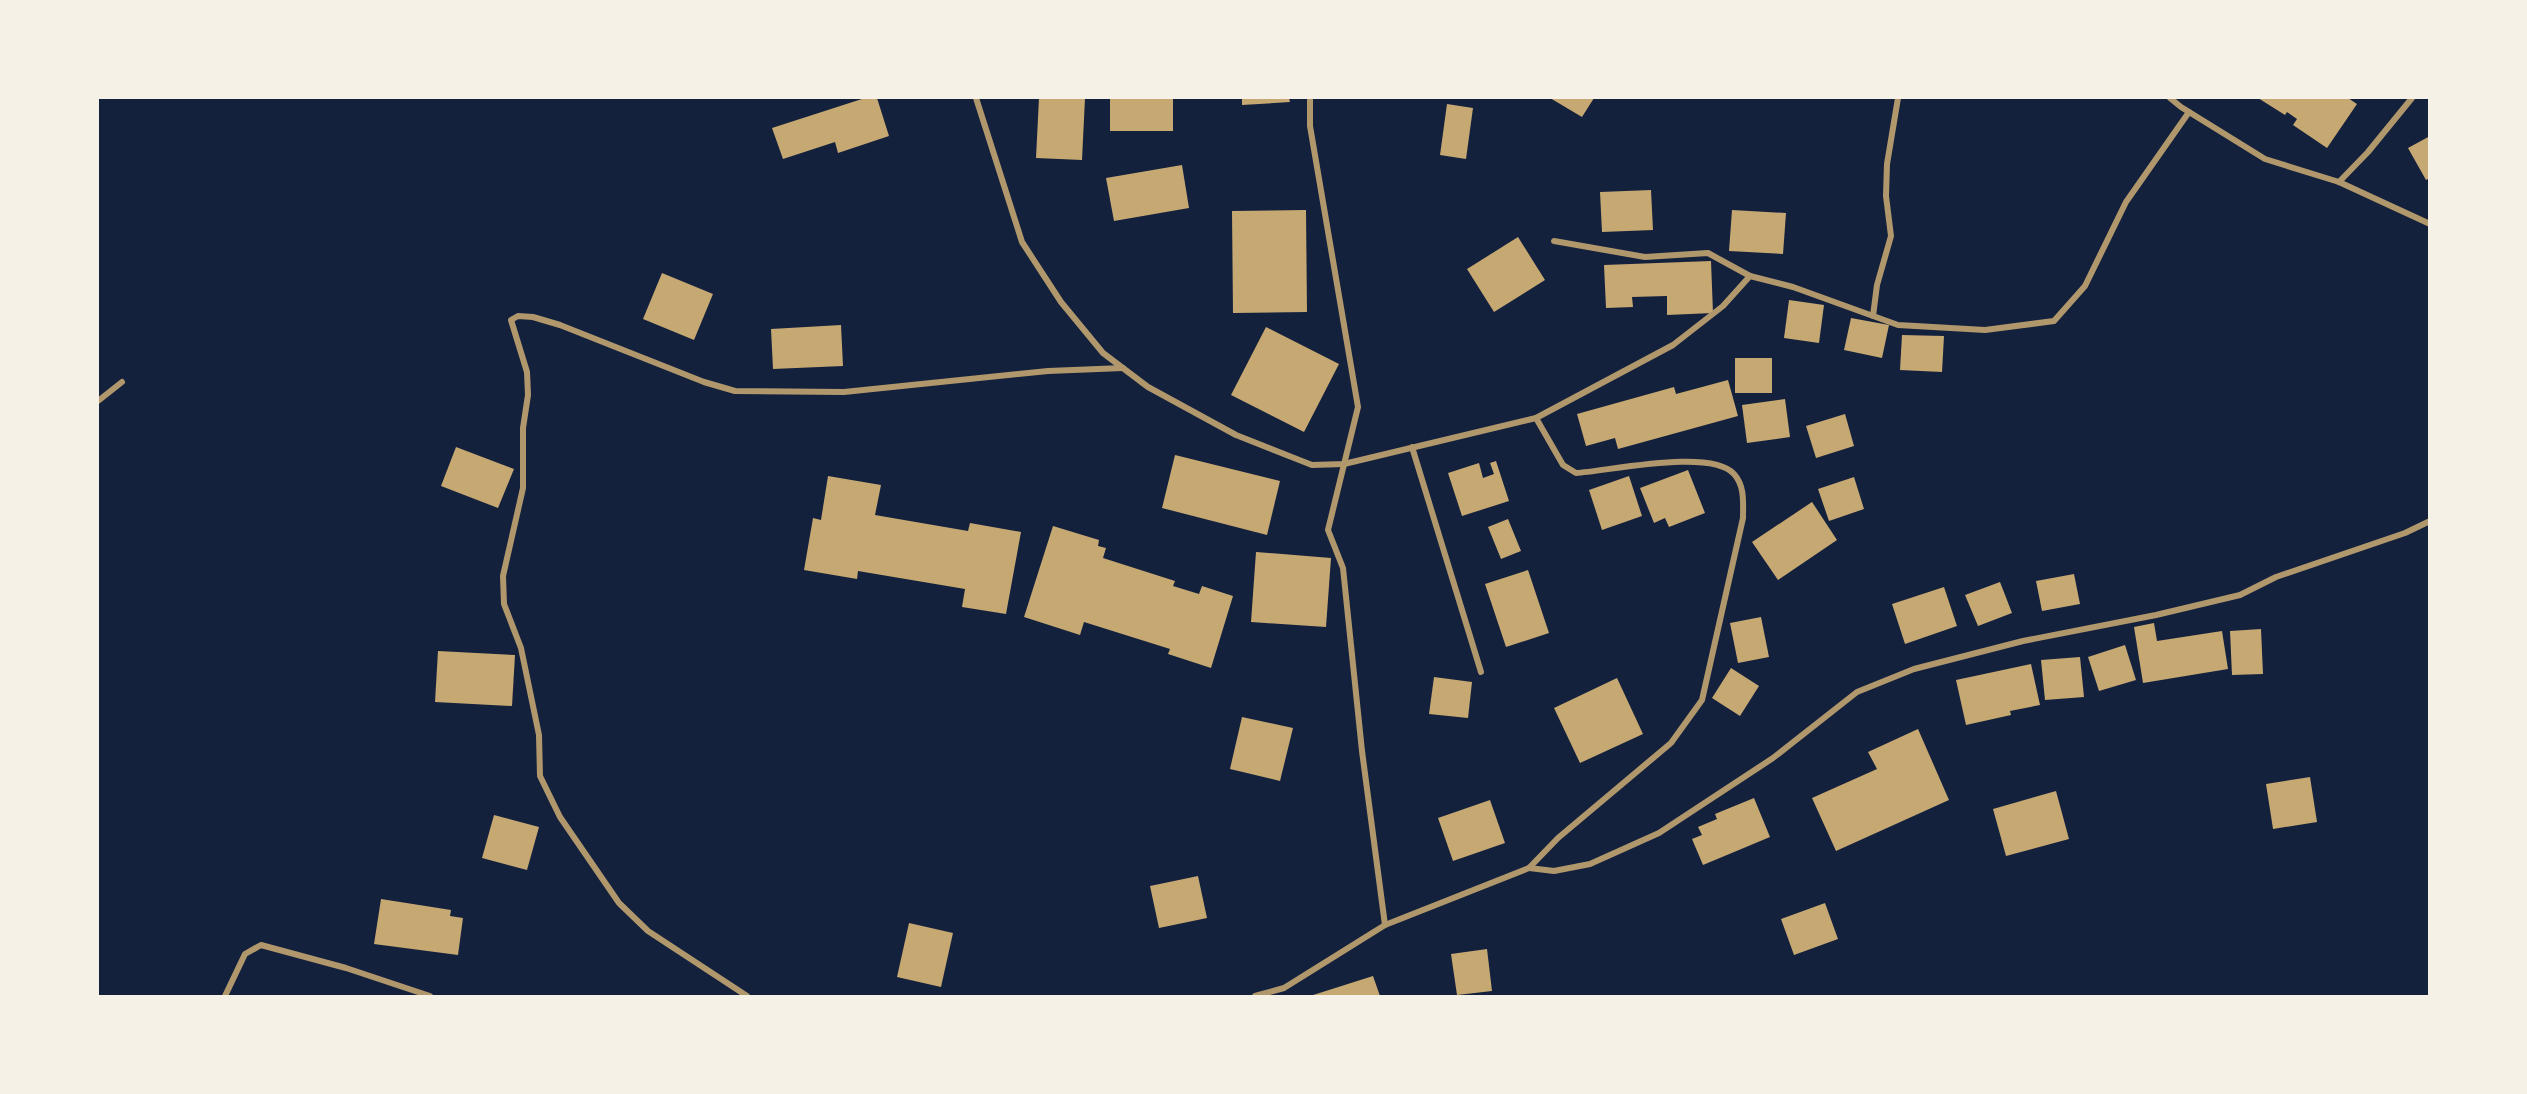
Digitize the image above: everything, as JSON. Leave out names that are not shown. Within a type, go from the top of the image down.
[{"type":"street","points":[[976,98],[1022,242],[1061,302],[1103,352],[1148,387],[1236,435],[1312,465],[1344,464],[1478,434],[1536,418],[1673,345],[1723,306],[1750,276]]},
{"type":"street","points":[[1310,98],[1310,126],[1358,407],[1328,530],[1343,568],[1362,751],[1385,925]]},
{"type":"street","points":[[1873,316],[1877,285],[1892,236],[1886,196],[1887,164],[1898,98]]},
{"type":"street","points":[[2170,98],[2265,159],[2339,182],[2430,224]]},
{"type":"street","points":[[2339,182],[2368,152],[2412,98]]},
{"type":"street","points":[[1554,241],[1645,257],[1708,253],[1750,276],[1793,286],[1898,325],[1985,330],[2054,321],[2085,286],[2126,202],[2189,112]]},
{"type":"street","points":[[747,996],[656,937],[619,903],[560,817],[540,776],[539,735],[520,648],[504,604],[503,576],[523,488],[523,428],[528,395],[527,372],[511,320],[518,316],[534,317],[560,325],[704,382],[735,390],[844,392],[1048,371],[1123,368]]},
{"type":"street","points":[[98,401],[122,382]]},
{"type":"street","points":[[1255,996],[1284,988],[1385,925],[1529,868],[1558,838],[1671,743],[1702,700],[1743,518],[1744,494],[1734,473],[1712,462],[1668,461],[1576,473],[1563,465],[1536,418]]},
{"type":"street","points":[[1412,447],[1481,672]]},
{"type":"street","points":[[1529,868],[1554,871],[1590,864],[1659,833],[1773,758],[1857,692],[1914,669],[2023,641],[2156,615],[2240,595],[2276,577],[2405,533],[2430,521]]},
{"type":"street","points":[[225,996],[245,954],[261,945],[346,968],[430,996]]},
{"type":"building","points":[[865,98],[877,98],[889,136],[838,153],[835,142],[783,159],[772,128]]},
{"type":"building","points":[[1039,98],[1085,98],[1082,160],[1036,158]]},
{"type":"building","points":[[1110,98],[1173,98],[1173,131],[1110,131]]},
{"type":"building","points":[[1242,98],[1289,98],[1290,102],[1242,105]]},
{"type":"building","points":[[1550,98],[1594,98],[1582,117]]},
{"type":"building","points":[[2258,98],[2348,98],[2357,104],[2327,148],[2293,125],[2297,119],[2287,112],[2285,115]]},
{"type":"building","points":[[1447,104],[1473,108],[1466,159],[1440,155]]},
{"type":"building","points":[[2430,136],[2430,178],[2426,180],[2408,148]]},
{"type":"building","points":[[1182,165],[1189,208],[1114,221],[1106,178]]},
{"type":"building","points":[[1651,190],[1653,230],[1602,232],[1600,192]]},
{"type":"building","points":[[1306,210],[1307,312],[1233,313],[1232,211]]},
{"type":"building","points":[[1732,210],[1786,213],[1783,254],[1729,251]]},
{"type":"building","points":[[1518,237],[1545,280],[1494,312],[1467,269]]},
{"type":"building","points":[[1711,261],[1713,313],[1667,315],[1667,296],[1632,297],[1633,307],[1606,308],[1604,265]]},
{"type":"building","points":[[662,273],[713,294],[694,340],[643,319]]},
{"type":"building","points":[[1789,300],[1824,305],[1819,343],[1784,338]]},
{"type":"building","points":[[1851,318],[1889,325],[1882,358],[1844,350]]},
{"type":"building","points":[[841,325],[843,366],[773,369],[771,329]]},
{"type":"building","points":[[1266,327],[1339,364],[1304,432],[1231,395]]},
{"type":"building","points":[[1902,335],[1944,336],[1942,372],[1900,370]]},
{"type":"building","points":[[1735,358],[1772,358],[1772,393],[1735,393]]},
{"type":"building","points":[[1728,380],[1738,416],[1618,449],[1615,438],[1586,446],[1577,414],[1674,387],[1676,394]]},
{"type":"building","points":[[1785,399],[1790,437],[1747,443],[1742,405]]},
{"type":"building","points":[[1845,414],[1854,446],[1816,458],[1806,426]]},
{"type":"building","points":[[456,447],[514,469],[498,508],[441,486]]},
{"type":"building","points":[[1175,455],[1280,481],[1267,535],[1162,508]]},
{"type":"building","points":[[1496,461],[1509,501],[1462,516],[1448,473],[1479,463],[1483,478],[1494,474],[1490,463]]},
{"type":"building","points":[[1688,470],[1705,513],[1669,527],[1665,518],[1654,523],[1640,488]]},
{"type":"building","points":[[828,476],[881,485],[875,515],[968,531],[970,523],[1021,532],[1006,614],[962,607],[965,589],[858,571],[857,579],[804,570],[813,518],[821,520]]},
{"type":"building","points":[[1629,476],[1642,516],[1602,530],[1589,490]]},
{"type":"building","points":[[1854,477],[1864,509],[1829,521],[1818,489]]},
{"type":"building","points":[[1812,502],[1837,540],[1778,580],[1752,542]]},
{"type":"building","points":[[1508,519],[1521,551],[1501,559],[1488,527]]},
{"type":"building","points":[[1053,526],[1099,540],[1098,546],[1106,548],[1103,558],[1175,581],[1173,586],[1199,594],[1202,586],[1233,596],[1211,668],[1168,654],[1170,649],[1084,622],[1080,635],[1024,617]]},
{"type":"building","points":[[1256,552],[1331,558],[1326,627],[1251,622]]},
{"type":"building","points":[[1528,570],[1549,633],[1506,647],[1485,584]]},
{"type":"building","points":[[2074,574],[2080,604],[2042,611],[2036,581]]},
{"type":"building","points":[[2000,582],[2012,613],[1978,626],[1965,595]]},
{"type":"building","points":[[1944,587],[1957,626],[1905,644],[1892,604]]},
{"type":"building","points":[[1761,617],[1769,657],[1738,663],[1730,623]]},
{"type":"building","points":[[2154,623],[2157,641],[2222,631],[2228,669],[2143,683],[2134,627]]},
{"type":"building","points":[[2261,629],[2263,674],[2232,675],[2230,631]]},
{"type":"building","points":[[2125,645],[2136,680],[2099,691],[2088,657]]},
{"type":"building","points":[[438,651],[515,655],[512,706],[435,702]]},
{"type":"building","points":[[2080,657],[2084,697],[2045,700],[2041,660]]},
{"type":"building","points":[[2031,664],[2040,705],[2010,711],[2011,715],[1966,725],[1956,680]]},
{"type":"building","points":[[1731,668],[1759,686],[1740,716],[1712,698]]},
{"type":"building","points":[[1434,677],[1472,682],[1468,718],[1429,714]]},
{"type":"building","points":[[1617,678],[1643,734],[1580,763],[1554,708]]},
{"type":"building","points":[[1242,717],[1293,728],[1280,781],[1230,769]]},
{"type":"building","points":[[1918,729],[1949,800],[1836,851],[1812,798],[1877,769],[1868,752]]},
{"type":"building","points":[[2310,777],[2317,822],[2273,829],[2266,784]]},
{"type":"building","points":[[2056,791],[2069,839],[2006,856],[1993,809]]},
{"type":"building","points":[[1754,798],[1770,837],[1703,865],[1692,839],[1702,835],[1698,827],[1717,819],[1715,814]]},
{"type":"building","points":[[1490,800],[1505,843],[1453,861],[1438,818]]},
{"type":"building","points":[[494,815],[539,827],[527,870],[482,858]]},
{"type":"building","points":[[1198,876],[1207,918],[1159,928],[1150,886]]},
{"type":"building","points":[[381,899],[451,910],[450,916],[463,918],[458,955],[374,944]]},
{"type":"building","points":[[1825,903],[1838,939],[1794,955],[1781,919]]},
{"type":"building","points":[[909,923],[953,933],[941,987],[897,977]]},
{"type":"building","points":[[1487,949],[1492,991],[1457,995],[1451,954]]},
{"type":"building","points":[[1373,976],[1380,996],[1310,996]]}]
